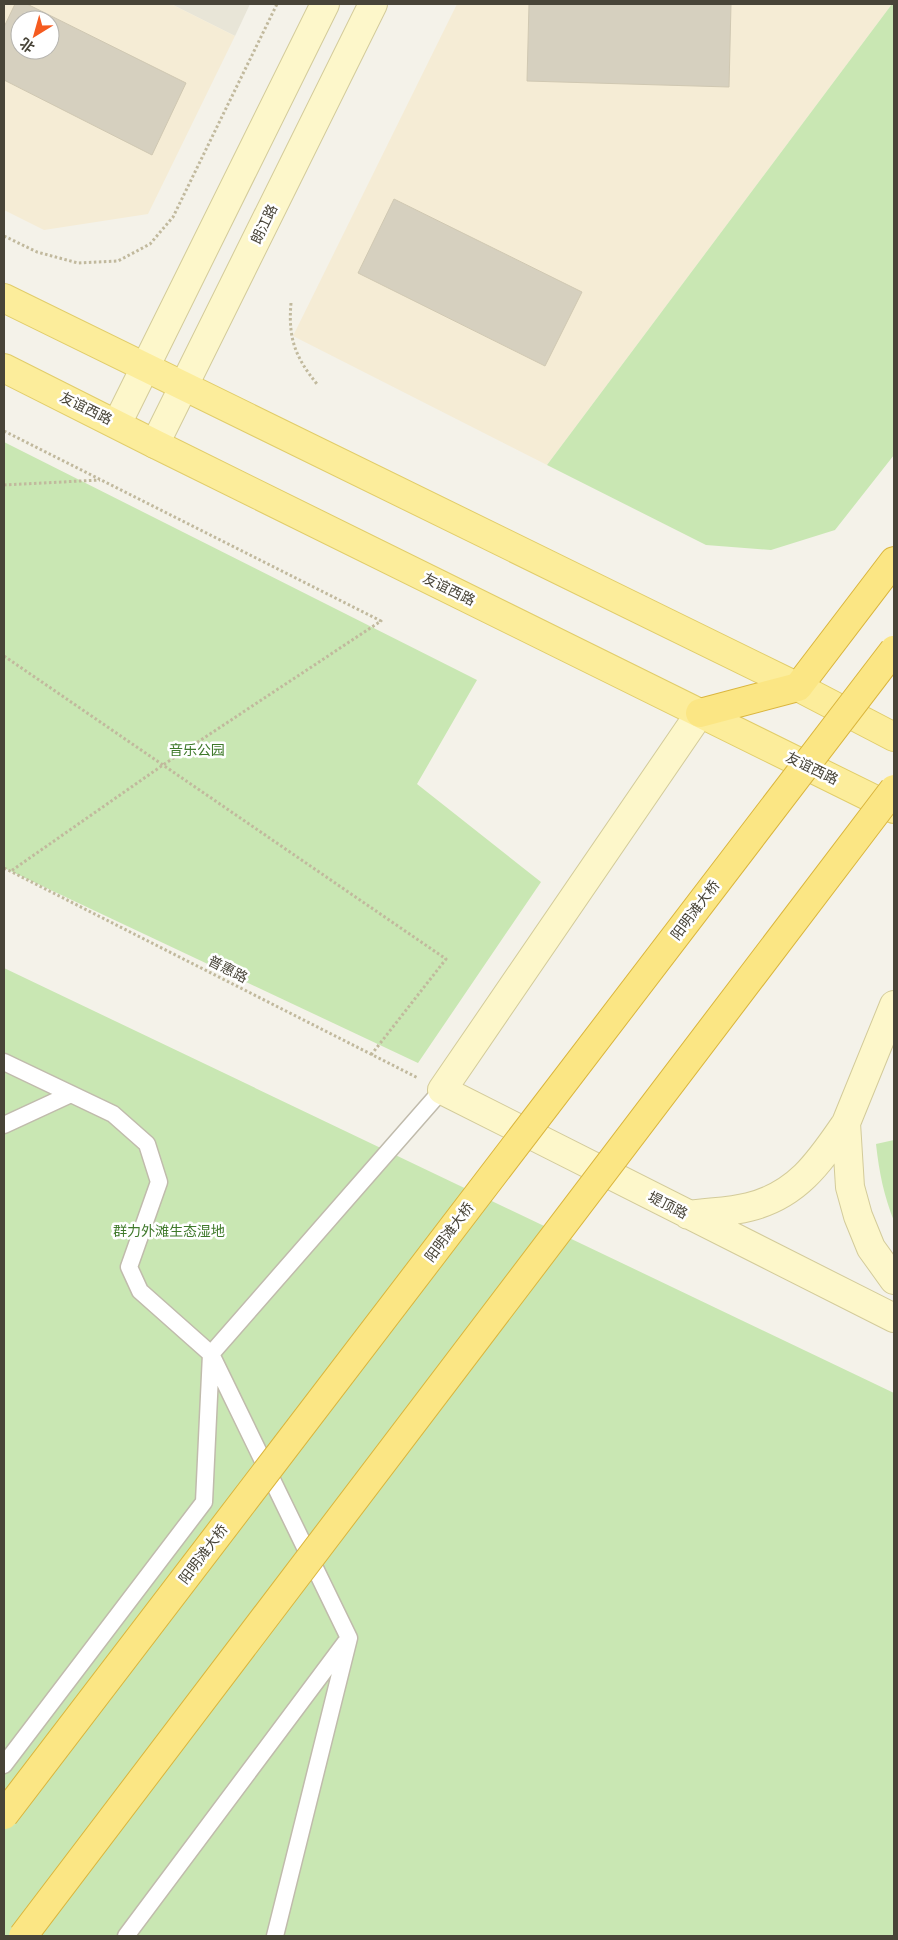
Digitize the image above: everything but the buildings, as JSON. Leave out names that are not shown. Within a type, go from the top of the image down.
[{"type":"highway","points":[[700,713],[798,687],[894,561]]},
{"type":"highway","name":"阳明滩大桥","points":[[4,1815],[894,650]]},
{"type":"highway","points":[[23,1936],[894,788]]},
{"type":"main road","points":[[117,424],[325,4]]},
{"type":"main road","name":"朗江路","points":[[155,444],[373,4]]},
{"type":"main road","points":[[4,298],[798,687],[894,736]]},
{"type":"main road","name":"友谊西路","points":[[4,368],[894,809]]},
{"type":"main road","points":[[442,1090],[700,713]]},
{"type":"main road","points":[[688,1215],[749,1207],[774,1197],[797,1184],[819,1163],[846,1123],[894,1005]]},
{"type":"main road","name":"堤顶路","points":[[442,1090],[894,1318]]},
{"type":"main road","points":[[846,1123],[850,1188],[858,1216],[871,1248],[894,1280]]},
{"type":"lane","points":[[4,1062],[113,1114],[146,1144],[159,1182],[129,1268],[140,1291],[211,1354],[349,1638],[275,1936]]},
{"type":"lane","points":[[4,1765],[204,1502],[211,1354],[442,1090]]},
{"type":"lane","points":[[4,1124],[72,1094]]},
{"type":"lane","points":[[126,1936],[349,1638]]},
{"type":"path","points":[[4,236],[37,252],[78,263],[118,261],[150,244],[173,217],[277,4]]},
{"type":"path","points":[[291,303],[289,324],[294,347],[304,368],[317,384]]},
{"type":"path","points":[[4,431],[381,621],[163,765],[11,872]]},
{"type":"path","points":[[4,485],[101,480]]},
{"type":"path","points":[[4,656],[446,959],[372,1055]]},
{"type":"path","name":"普惠路","points":[[4,868],[442,1090]]},
{"type":"shaded area","points":[[4,4],[171,4],[235,36],[148,214],[44,230],[4,210]]},
{"type":"shaded area","points":[[171,4],[250,4],[235,36]]},
{"type":"shaded area","points":[[457,4],[892,4],[547,465],[293,336]]},
{"type":"green space","points":[[892,4],[894,4],[894,455],[835,530],[771,550],[706,545],[547,465]]},
{"type":"green space","name":"音乐公园","points":[[4,442],[477,680],[417,784],[541,882],[418,1063],[4,868]]},
{"type":"green space","name":"群力外滩生态湿地","points":[[4,968],[894,1393],[894,1936],[4,1936]]},
{"type":"green space","points":[[894,1140],[894,1221],[882,1184],[876,1144]]}]
